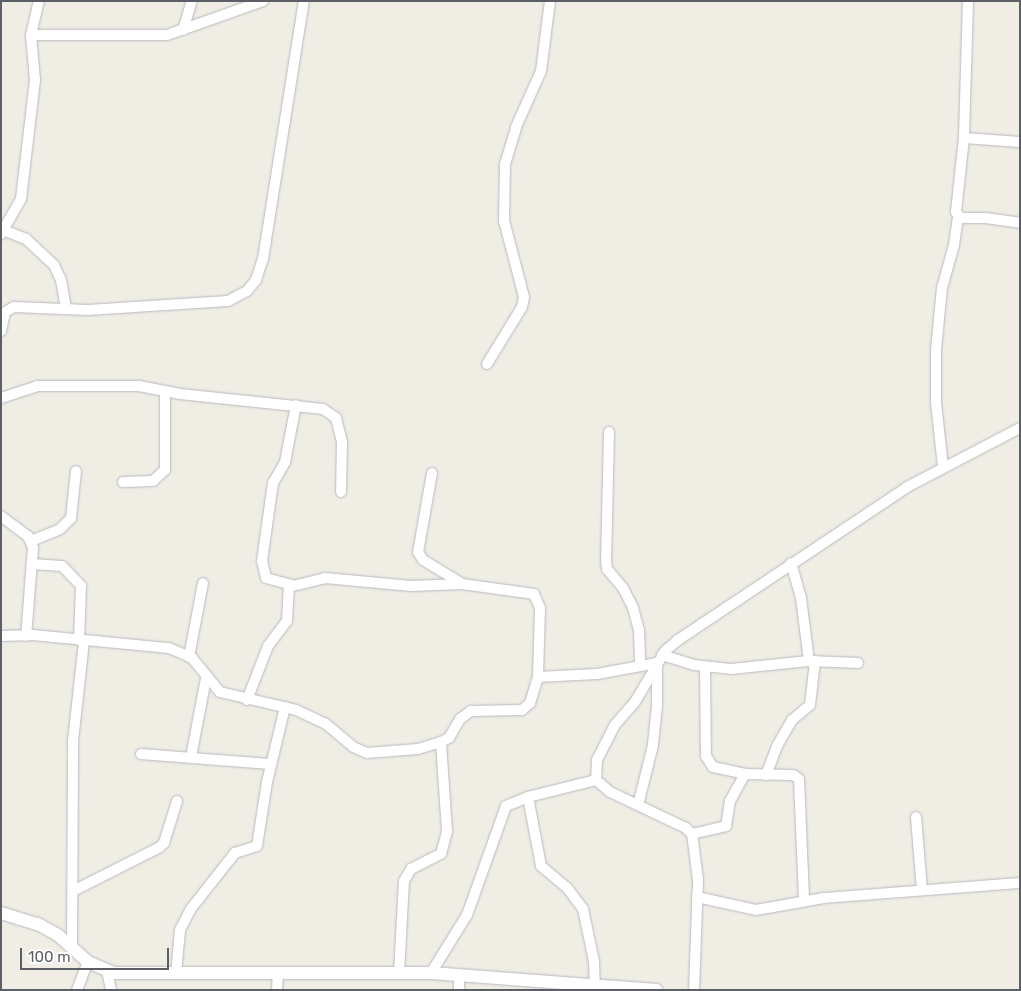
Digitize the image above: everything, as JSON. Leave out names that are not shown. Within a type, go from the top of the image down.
[{"type":"street","points":[[40,1],[31,35],[35,80],[21,199],[2,232],[26,239],[54,265],[61,280],[66,309]]},
{"type":"street","points":[[183,30],[192,1]]},
{"type":"street","points":[[31,35],[153,36],[183,30],[263,1]]},
{"type":"street","points":[[2,325],[5,312],[14,307],[66,309],[228,301],[240,297],[256,280],[263,258],[304,1]]},
{"type":"street","points":[[487,364],[522,307],[524,297],[504,221],[505,164],[516,127],[541,71],[550,1]]},
{"type":"street","points":[[943,467],[936,403],[936,350],[942,288],[954,245],[958,216],[964,138],[968,1]]},
{"type":"street","points":[[964,138],[1020,142]]},
{"type":"street","points":[[958,216],[1020,223]]},
{"type":"street","points":[[1,398],[27,388],[50,385],[139,386],[165,391],[323,409],[336,418],[343,452],[340,492]]},
{"type":"street","points":[[123,482],[153,481],[165,470],[165,391]]},
{"type":"street","points":[[1,636],[26,636],[160,646],[189,657],[220,692],[247,700],[285,707],[326,724],[353,748],[367,753],[418,749],[441,742],[449,738],[460,719],[471,711],[527,707],[538,678],[540,608],[537,597],[530,592],[462,584],[412,586],[329,578],[292,585],[266,578],[262,561],[273,483],[285,462],[296,405]]},
{"type":"street","points":[[596,780],[597,760],[606,739],[635,702],[659,659],[678,640],[907,487],[1020,428]]},
{"type":"street","points":[[609,432],[606,561],[608,569],[623,588],[633,608],[639,630],[640,666]]},
{"type":"street","points":[[31,541],[60,529],[71,518],[76,471]]},
{"type":"street","points":[[432,473],[418,552],[423,560],[462,584]]},
{"type":"street","points":[[1,516],[31,541],[32,564],[26,636]]},
{"type":"street","points":[[766,775],[776,746],[792,720],[810,706],[812,661],[802,598],[791,563]]},
{"type":"street","points":[[32,564],[62,566],[81,586],[83,596],[82,641],[73,741],[72,948]]},
{"type":"street","points":[[189,657],[203,583]]},
{"type":"street","points":[[247,700],[268,646],[287,621],[292,585]]},
{"type":"street","points":[[638,805],[653,746],[659,659]]},
{"type":"street","points":[[538,678],[597,674],[640,666],[659,659],[705,667],[740,669],[812,661],[858,663]]},
{"type":"street","points":[[705,667],[708,761],[713,767],[744,774],[793,775],[799,779],[804,900]]},
{"type":"street","points":[[191,757],[206,678]]},
{"type":"street","points":[[176,974],[180,930],[190,910],[235,853],[257,846],[270,764],[285,707]]},
{"type":"street","points":[[399,973],[404,881],[411,869],[441,854],[447,831],[441,742]]},
{"type":"street","points":[[141,754],[270,764]]},
{"type":"street","points":[[692,834],[726,826],[730,801],[744,774]]},
{"type":"street","points":[[431,973],[467,915],[506,806],[528,797],[596,780]]},
{"type":"street","points":[[596,780],[610,792],[686,828],[692,834],[697,897],[694,990]]},
{"type":"street","points":[[528,797],[541,866],[568,889],[583,908],[594,960],[595,985]]},
{"type":"street","points":[[73,891],[160,847],[167,835],[176,801]]},
{"type":"street","points":[[916,817],[922,890]]},
{"type":"street","points":[[697,897],[756,910],[804,900],[1020,883]]},
{"type":"street","points":[[1,914],[38,924],[88,962],[107,970],[134,975],[431,973],[656,990]]},
{"type":"street","points":[[77,990],[88,962]]},
{"type":"street","points":[[107,970],[111,990]]},
{"type":"street","points":[[277,990],[278,973]]},
{"type":"street","points":[[459,975],[459,990]]}]
